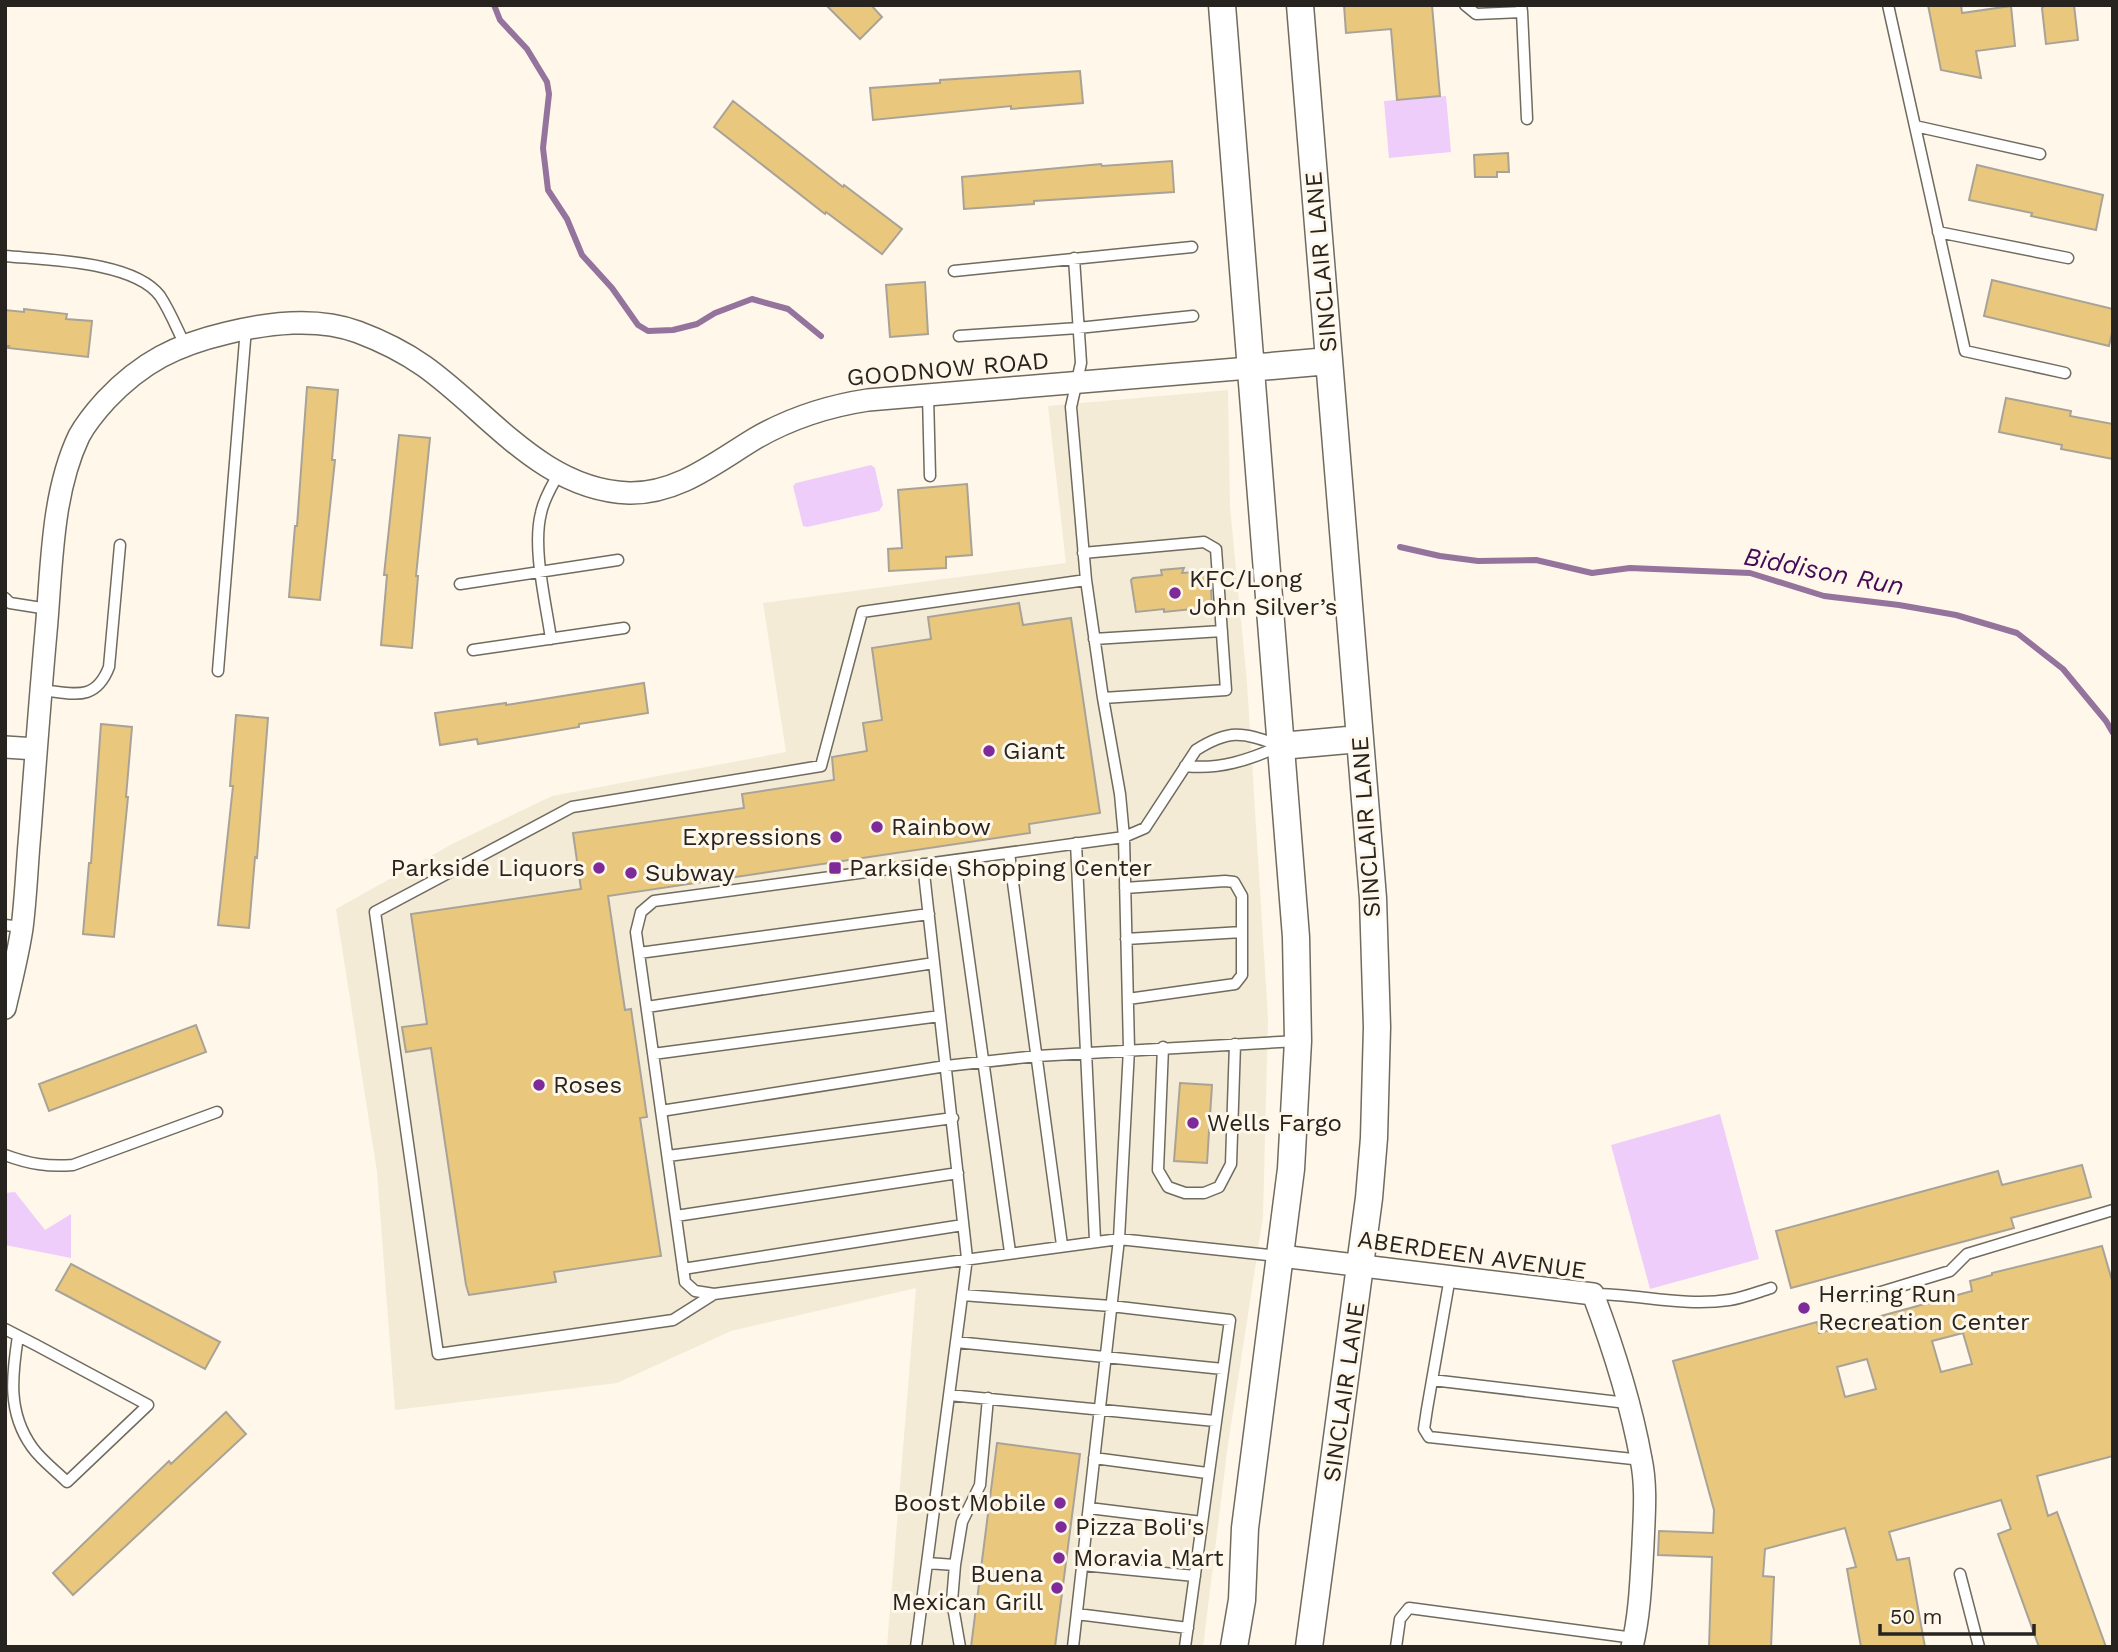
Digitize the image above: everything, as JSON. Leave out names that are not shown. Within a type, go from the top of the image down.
[{"type":"street","points":[[1222,5],[1296,937],[1298,1041],[1291,1169],[1245,1528],[1241,1600],[1234,1647]]},
{"type":"street","name":"SINCLAIR LANE","points":[[1300,5],[1373,898],[1377,1027],[1374,1138],[1362,1266],[1309,1647]]},
{"type":"street","name":"GOODNOW ROAD","points":[[5,1008],[37,749],[60,502],[80,434],[96,411],[123,382],[152,359],[185,345],[246,328],[305,323],[354,330],[391,346],[426,368],[546,467],[590,485],[618,491],[647,492],[690,479],[758,438],[798,418],[836,405],[1250,368]]},
{"type":"street","points":[[1250,368],[1329,361]]},
{"type":"street","points":[[1281,746],[1359,739]]},
{"type":"street","points":[[5,747],[37,749]]},
{"type":"street","name":"ABERDEEN AVENUE","points":[[1281,1256],[1593,1294],[1642,1460],[1644,1528],[1641,1583],[1633,1642]]},
{"type":"lane","points":[[1465,5],[1476,14],[1522,9],[1527,119]]},
{"type":"lane","points":[[1888,5],[1965,351],[2066,373]]},
{"type":"lane","points":[[1915,126],[2040,154]]},
{"type":"lane","points":[[1938,232],[2068,258]]},
{"type":"lane","points":[[954,271],[1192,247]]},
{"type":"lane","points":[[5,256],[114,268],[145,282],[160,296],[185,345]]},
{"type":"lane","points":[[1073,1647],[1119,1239],[1129,1049],[1124,837],[1120,794],[1102,698],[1086,580],[1071,407],[1081,363],[1074,258]]},
{"type":"lane","points":[[959,336],[1078,328],[1194,316]]},
{"type":"lane","points":[[218,671],[246,328]]},
{"type":"lane","points":[[928,395],[930,476]]},
{"type":"lane","points":[[551,639],[537,538],[546,495],[559,473]]},
{"type":"lane","points":[[1083,553],[1204,541],[1216,549],[1226,690],[1102,698]]},
{"type":"lane","points":[[41,690],[75,694],[94,691],[103,682],[109,667],[120,545]]},
{"type":"lane","points":[[460,584],[618,559]]},
{"type":"lane","points":[[714,1294],[673,1320],[438,1354],[375,912],[572,807],[821,766],[862,612],[1086,580]]},
{"type":"lane","points":[[5,598],[10,603],[48,609]]},
{"type":"lane","points":[[473,650],[624,628]]},
{"type":"lane","points":[[1094,639],[1222,631]]},
{"type":"lane","points":[[1281,746],[1248,734],[1225,736],[1196,750],[1145,828],[1124,837],[654,901],[642,912],[638,921],[639,953],[685,1282],[695,1291],[714,1294],[1095,1240],[1119,1239],[1281,1256]]},
{"type":"lane","points":[[1185,766],[1216,767],[1251,759],[1281,746]]},
{"type":"lane","points":[[1076,843],[1095,1240]]},
{"type":"lane","points":[[1009,853],[1062,1245]]},
{"type":"lane","points":[[956,860],[1010,1252]]},
{"type":"lane","points":[[916,1647],[967,1258],[923,864]]},
{"type":"lane","points":[[1125,888],[1225,881],[1234,882],[1242,896],[1242,975],[1235,984],[1128,999]]},
{"type":"lane","points":[[639,953],[929,914]]},
{"type":"lane","points":[[1126,939],[1242,932]]},
{"type":"lane","points":[[647,1007],[934,962]]},
{"type":"lane","points":[[653,1054],[940,1016]]},
{"type":"lane","points":[[661,1111],[946,1066],[1037,1056],[1298,1041]]},
{"type":"lane","points":[[1163,1047],[1158,1170],[1168,1186],[1185,1194],[1204,1193],[1219,1186],[1231,1164],[1235,1044]]},
{"type":"lane","points":[[5,1155],[49,1167],[73,1165],[216,1112]]},
{"type":"lane","points":[[668,1156],[953,1118]]},
{"type":"lane","points":[[676,1216],[958,1172]]},
{"type":"lane","points":[[1868,1296],[1950,1271],[1967,1254],[2113,1210]]},
{"type":"lane","points":[[683,1269],[963,1225]]},
{"type":"lane","points":[[1450,1277],[1424,1429],[1429,1437],[1642,1460]]},
{"type":"lane","points":[[1593,1294],[1622,1294],[1703,1303],[1731,1300],[1771,1288]]},
{"type":"lane","points":[[962,1295],[1111,1306],[1230,1320],[1185,1647]]},
{"type":"lane","points":[[5,1329],[148,1405],[67,1482],[32,1447],[16,1415],[11,1376],[18,1336]]},
{"type":"lane","points":[[956,1342],[1223,1369]]},
{"type":"lane","points":[[1432,1380],[1627,1403]]},
{"type":"lane","points":[[949,1395],[1215,1421]]},
{"type":"lane","points":[[960,1647],[952,1601],[955,1565],[962,1522],[980,1485],[988,1398]]},
{"type":"lane","points":[[1094,1458],[1208,1473]]},
{"type":"lane","points":[[1089,1508],[1202,1522]]},
{"type":"lane","points":[[927,1563],[955,1565]]},
{"type":"lane","points":[[1083,1565],[1195,1576]]},
{"type":"lane","points":[[1960,1574],[1979,1647]]},
{"type":"lane","points":[[1396,1647],[1400,1619],[1409,1608],[1633,1642]]},
{"type":"lane","points":[[1077,1614],[1188,1628]]},
{"type":"shaded area","points":[[1446,96],[1451,152],[1389,158],[1384,101]]},
{"type":"shaded area","name":"Parkside Shopping Center","points":[[1228,390],[1230,507],[1247,682],[1268,1018],[1263,1217],[1228,1444],[1203,1647],[887,1647],[916,1288],[731,1331],[617,1383],[395,1410],[377,1172],[336,909],[454,843],[552,796],[786,752],[763,603],[1066,563],[1048,406]]},
{"type":"shaded area","points":[[871,465],[875,468],[883,505],[879,511],[803,526],[793,486],[796,483]]},
{"type":"shaded area","points":[[1720,1114],[1759,1259],[1650,1289],[1611,1145]]},
{"type":"shaded area","points":[[15,1192],[45,1230],[71,1214],[71,1258],[5,1245],[5,1193]]},
{"type":"building","points":[[826,5],[871,5],[882,17],[860,39]]},
{"type":"building","points":[[1344,5],[1432,5],[1440,96],[1397,100],[1391,29],[1346,33]]},
{"type":"building","points":[[1928,5],[1961,5],[1962,13],[2011,6],[2015,46],[1976,51],[1981,78],[1941,70]]},
{"type":"building","points":[[2045,5],[2074,5],[2078,40],[2046,44],[2042,8]]},
{"type":"building","points":[[1080,71],[1083,103],[1011,109],[1011,106],[873,120],[870,88],[940,83],[940,80]]},
{"type":"building","points":[[733,101],[843,187],[844,185],[902,229],[882,254],[826,212],[825,214],[714,127]]},
{"type":"building","points":[[1508,153],[1509,172],[1497,172],[1497,177],[1475,177],[1474,155]]},
{"type":"building","points":[[1172,161],[1174,192],[1034,201],[1034,204],[964,209],[962,177],[1101,164]]},
{"type":"building","points":[[1977,165],[2103,195],[2096,230],[1969,200]]},
{"type":"building","points":[[1992,280],[2113,309],[2109,346],[1984,316]]},
{"type":"building","points":[[925,282],[928,334],[890,337],[886,285]]},
{"type":"building","points":[[24,309],[67,314],[66,319],[92,321],[88,357],[5,346],[5,310],[24,312]]},
{"type":"building","points":[[307,387],[338,390],[332,460],[335,460],[320,600],[289,597]]},
{"type":"building","points":[[2006,398],[2071,411],[2070,416],[2113,424],[2113,459],[2061,449],[2062,445],[1999,432]]},
{"type":"building","points":[[399,435],[430,438],[416,576],[412,648],[381,645],[387,575],[384,575]]},
{"type":"building","points":[[967,484],[972,555],[946,557],[946,568],[889,571],[888,549],[902,548],[898,490]]},
{"type":"building","points":[[1184,568],[1182,573],[1210,571],[1212,607],[1136,612],[1131,580],[1133,578],[1162,575],[1161,570]]},
{"type":"building","points":[[1019,603],[1023,625],[1071,618],[1100,813],[1029,824],[1030,833],[608,896],[625,1010],[631,1009],[647,1117],[640,1118],[661,1256],[554,1272],[556,1282],[469,1295],[431,1048],[406,1052],[402,1027],[427,1024],[411,914],[581,889],[573,833],[744,808],[742,794],[834,780],[832,757],[867,751],[863,723],[882,720],[872,648],[931,639],[928,617]]},
{"type":"building","points":[[644,683],[648,713],[478,744],[477,739],[440,745],[435,713],[506,705]]},
{"type":"building","points":[[236,715],[268,718],[249,928],[218,925],[233,786],[230,786]]},
{"type":"building","points":[[101,724],[132,727],[114,937],[83,934]]},
{"type":"building","points":[[196,1025],[206,1052],[49,1111],[39,1084]]},
{"type":"building","name":"Wells Fargo","points":[[1180,1083],[1212,1085],[1207,1163],[1174,1161]]},
{"type":"building","points":[[2082,1165],[2091,1197],[2011,1218],[2014,1228],[1791,1288],[1776,1231],[1998,1171],[2002,1185]]},
{"type":"building","points":[[2102,1246],[2113,1284],[2113,1456],[2037,1476],[2048,1516],[2057,1512],[2106,1647],[2039,1647],[1998,1534],[2011,1529],[2001,1500],[1889,1532],[1897,1560],[1909,1558],[1925,1647],[1861,1647],[1847,1569],[1856,1567],[1845,1528],[1765,1549],[1763,1576],[1774,1577],[1771,1647],[1709,1647],[1712,1557],[1658,1555],[1659,1531],[1713,1533],[1714,1510],[1673,1361],[1817,1322],[1819,1333],[1972,1291],[1970,1281]],"holes":[[[1963,1333],[1972,1364],[1941,1372],[1932,1341]],[[1867,1359],[1876,1389],[1845,1397],[1837,1367]]]},
{"type":"building","points":[[71,1264],[220,1342],[205,1369],[56,1290]]},
{"type":"building","points":[[226,1412],[246,1434],[73,1595],[53,1573],[169,1461],[171,1464]]},
{"type":"building","points":[[997,1443],[1080,1454],[1055,1647],[971,1647]]},
{"type":"waterway","name":"Biddison Run","points":[[494,5],[500,20],[527,49],[547,82],[549,94],[543,148],[548,190],[567,219],[582,255],[612,288],[638,325],[648,331],[673,330],[697,324],[715,313],[752,299],[788,309],[821,336]]},
{"type":"waterway","name":"Biddison Run","points":[[1400,547],[1478,561],[1536,560],[1592,573],[1630,568],[1750,573],[1824,596],[1956,615],[2017,633],[2063,669],[2113,733]]},
{"type":"place","name":"KFC/Long John Silver’s","points":[[1175,593]]},
{"type":"place","name":"Giant","points":[[989,751]]},
{"type":"place","name":"Rainbow","points":[[877,827]]},
{"type":"place","name":"Expressions","points":[[836,837]]},
{"type":"place","name":"Parkside Liquors","points":[[599,868]]},
{"type":"place","name":"Parkside Shopping Center","points":[[835,868]]},
{"type":"place","name":"Subway","points":[[631,873]]},
{"type":"place","name":"Roses","points":[[539,1085]]},
{"type":"place","name":"Wells Fargo","points":[[1193,1123]]},
{"type":"place","name":"Herring Run Recreation Center","points":[[1804,1308]]},
{"type":"place","name":"Boost Mobile","points":[[1060,1503]]},
{"type":"place","name":"Pizza Boli's","points":[[1061,1527]]},
{"type":"place","name":"Moravia Mart","points":[[1059,1558]]},
{"type":"place","name":"Buena Mexican Grill","points":[[1057,1588]]}]
